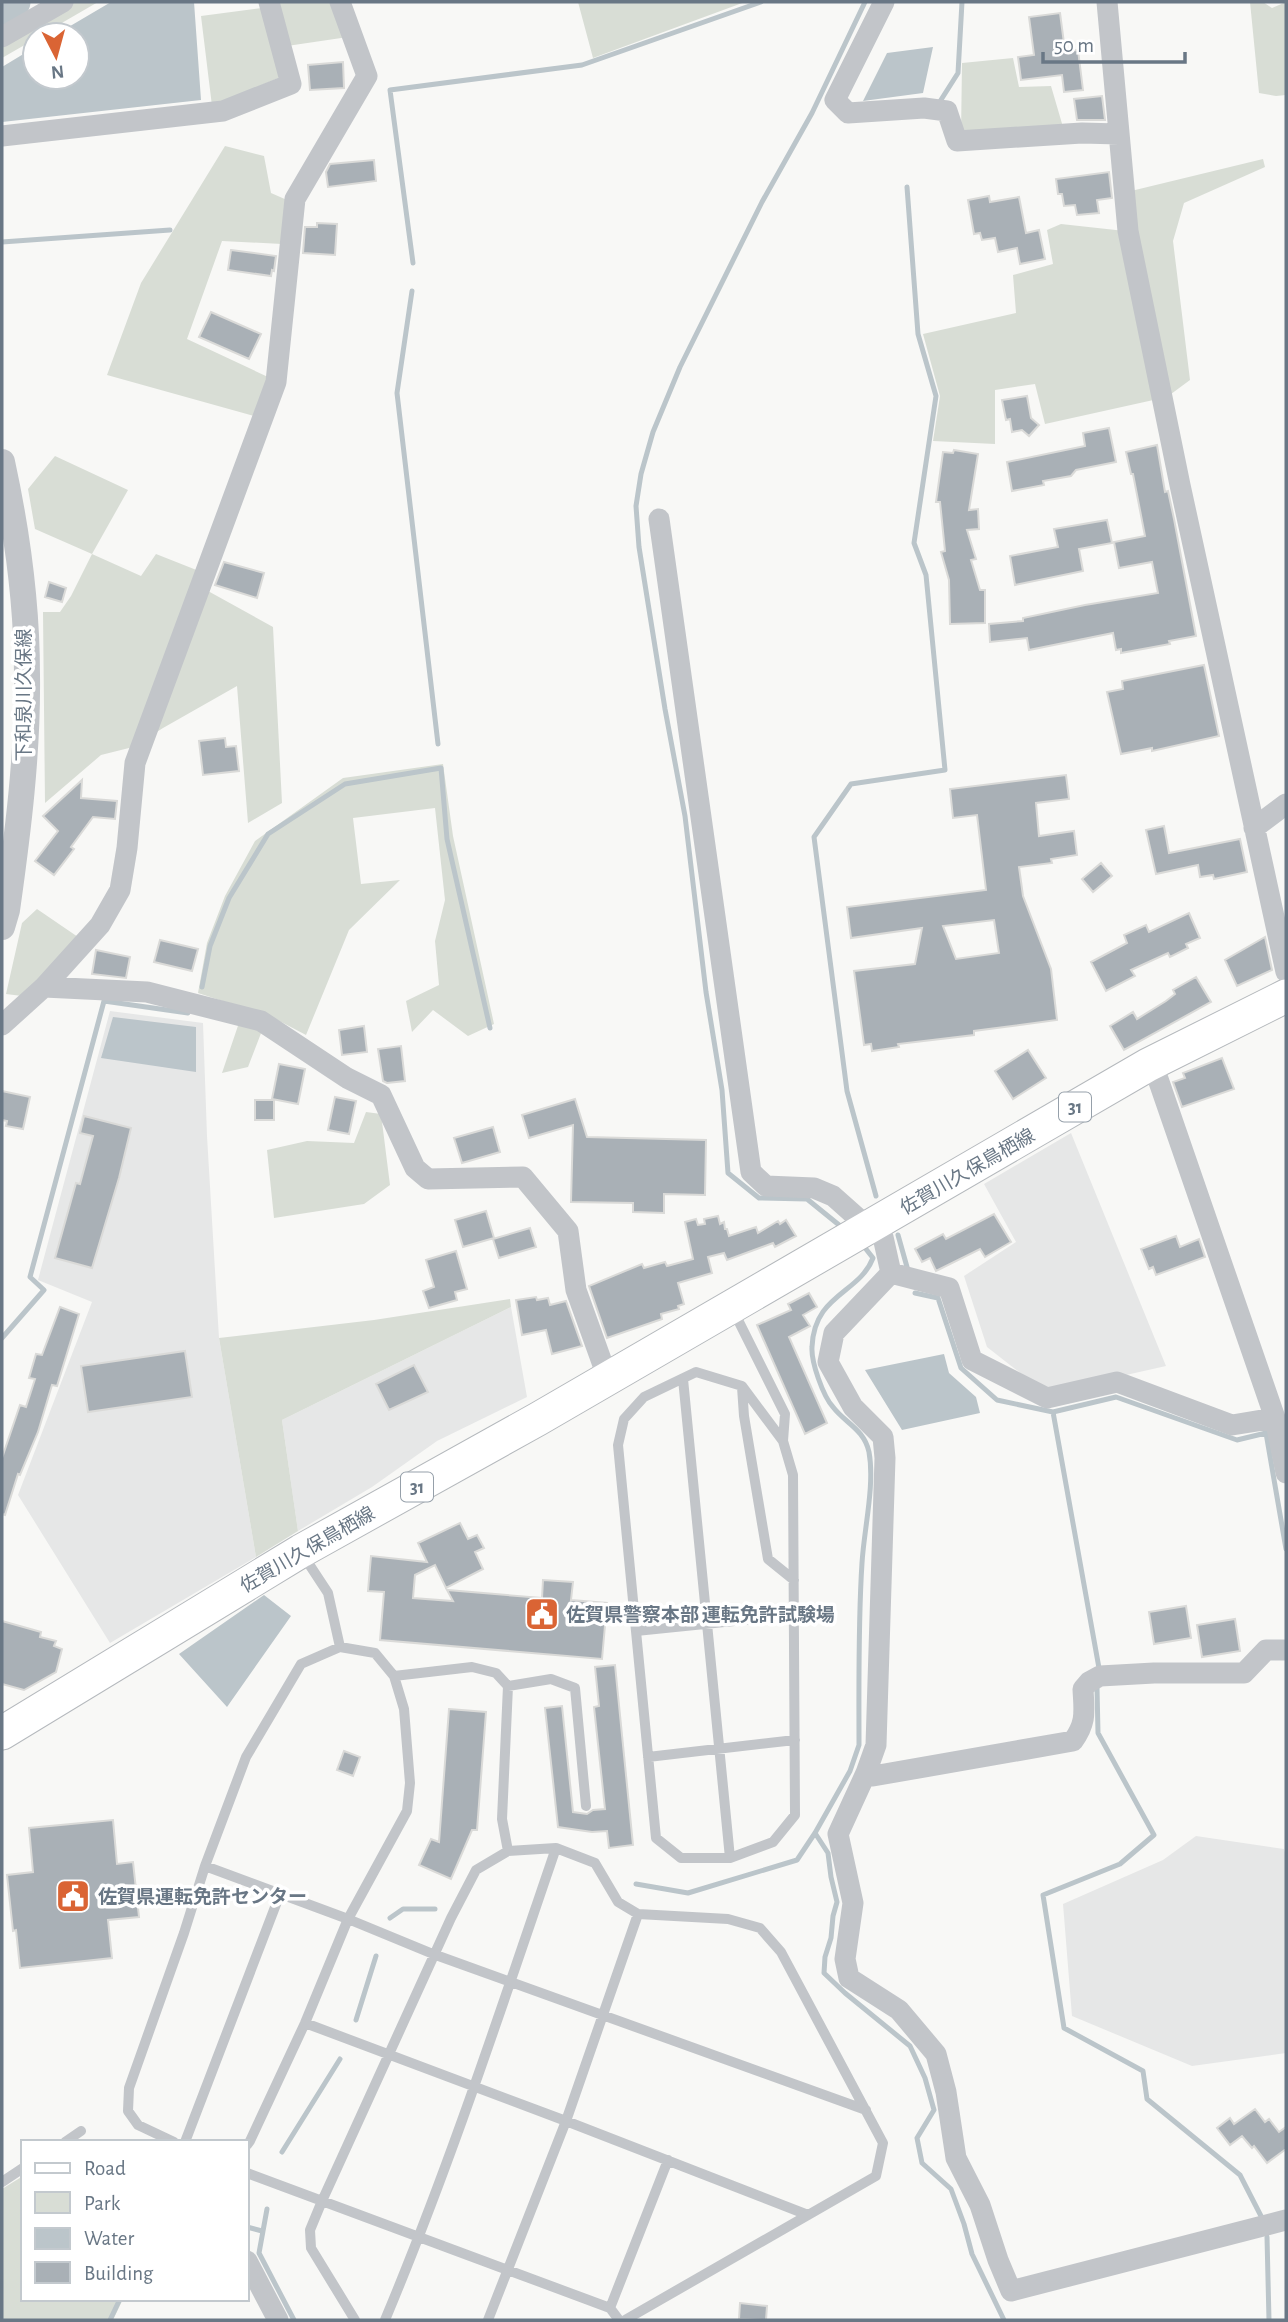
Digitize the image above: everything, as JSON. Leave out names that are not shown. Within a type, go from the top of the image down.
[{"type":"main road","name":"佐賀川久保鳥栖線","points":[[2,1733],[301,1551],[732,1308],[1148,1065],[1286,996]]},
{"type":"street","points":[[2,37],[63,2]]},
{"type":"street","points":[[2,136],[223,111],[291,84],[269,2]]},
{"type":"street","points":[[2,1025],[44,987],[100,925],[120,890],[135,763],[276,382],[295,199],[368,76],[340,2]]},
{"type":"street","points":[[884,2],[835,100],[848,113],[924,108],[947,111],[957,141],[1082,133],[1119,134]]},
{"type":"street","points":[[1107,2],[1128,231],[1286,972]]},
{"type":"street","name":"下和泉川久保線","points":[[2,462],[7,513],[22,597],[27,674],[22,792],[9,897],[2,928]]},
{"type":"street","points":[[659,519],[751,1172],[766,1186],[814,1188],[833,1196],[883,1237],[891,1273]]},
{"type":"street","points":[[1254,828],[1286,804]]},
{"type":"street","points":[[44,987],[147,992],[261,1021],[347,1078],[381,1095],[415,1168],[428,1179],[523,1177],[568,1231],[576,1290],[608,1379]]},
{"type":"street","points":[[1148,1065],[1158,1079],[1275,1418],[1286,1474]]},
{"type":"street","points":[[891,1273],[949,1288],[972,1360],[1047,1398],[1117,1382],[1231,1426],[1275,1418]]},
{"type":"street","points":[[891,1273],[834,1333],[828,1362],[853,1406],[883,1437],[885,1458],[876,1745],[838,1834],[853,1903],[845,1959],[849,1978],[899,2010],[936,2054],[946,2092],[956,2158],[980,2205],[1011,2291],[1286,2220]]},
{"type":"street","points":[[866,1773],[873,1776],[1073,1741],[1082,1729],[1084,1720],[1083,1689],[1100,1676],[1244,1673],[1266,1650],[1286,1650]]},
{"type":"street","points":[[248,2263],[278,2320]]},
{"type":"lane","points":[[732,1308],[785,1414],[783,1441]]},
{"type":"lane","points":[[696,1372],[742,1386],[783,1441],[793,1475],[795,1815],[773,1842],[730,1858],[681,1858],[656,1838],[618,1445],[624,1419],[644,1397],[696,1372]]},
{"type":"lane","points":[[683,1379],[730,1858]]},
{"type":"lane","points":[[742,1386],[744,1416],[768,1559],[794,1580]]},
{"type":"lane","points":[[301,1551],[328,1593],[340,1647]]},
{"type":"lane","points":[[636,1630],[794,1615]]},
{"type":"lane","points":[[170,2140],[138,2125],[128,2111],[129,2088],[205,1866],[246,1757],[301,1664],[340,1647],[375,1653],[394,1676],[404,1709],[410,1783],[407,1811],[348,1919],[305,2023],[248,2144]]},
{"type":"lane","points":[[394,1676],[472,1667],[496,1673],[508,1686],[502,1819],[508,1851]]},
{"type":"lane","points":[[508,1686],[551,1679],[575,1688],[586,1806]]},
{"type":"lane","points":[[648,1757],[795,1740]]},
{"type":"lane","points":[[385,2320],[420,2238],[475,2087],[556,1847]]},
{"type":"lane","points":[[355,2320],[311,2248],[310,2231],[322,2201],[433,1954],[477,1870],[508,1851],[556,1847],[595,1863],[618,1902],[638,1914],[728,1919],[760,1928],[781,1952],[883,2143],[876,2176],[625,2320]]},
{"type":"lane","points":[[205,1866],[433,1954],[866,2110]]},
{"type":"lane","points":[[186,2140],[281,1894]]},
{"type":"lane","points":[[488,2320],[566,2121],[638,1914]]},
{"type":"lane","points":[[305,2023],[808,2215]]},
{"type":"lane","points":[[68,2140],[81,2131]]},
{"type":"lane","points":[[610,2308],[668,2160]]},
{"type":"lane","points":[[2,2182],[21,2169]]},
{"type":"lane","points":[[248,2173],[610,2308],[619,2320]]},
{"type":"shaded area","points":[[110,1011],[203,1023],[219,1338],[256,1557],[110,1643],[18,1495],[92,1302],[38,1280]]},
{"type":"shaded area","points":[[1071,1133],[1166,1366],[1046,1393],[987,1347],[964,1276],[1016,1242],[984,1184]]},
{"type":"shaded area","points":[[511,1307],[527,1397],[437,1441],[372,1487],[298,1531],[282,1420]]},
{"type":"shaded area","points":[[1196,1836],[1284,1849],[1286,2053],[1192,2066],[1072,2016],[1063,1904],[1163,1860]]},
{"type":"green space","points":[[73,2],[98,2],[65,21],[40,21]]},
{"type":"green space","points":[[278,2],[335,2],[348,37],[287,46]]},
{"type":"green space","points":[[578,2],[745,2],[593,58]]},
{"type":"green space","points":[[1250,2],[1263,2],[1272,8],[1286,2],[1286,95],[1259,93]]},
{"type":"green space","points":[[262,8],[283,76],[212,106],[201,16]]},
{"type":"green space","points":[[21,32],[21,47],[2,58],[2,43]]},
{"type":"green space","points":[[1013,58],[1019,87],[1051,86],[1063,127],[961,135],[962,63]]},
{"type":"green space","points":[[225,146],[264,156],[271,193],[287,200],[282,244],[222,241],[187,339],[268,377],[254,416],[107,375],[141,283]]},
{"type":"green space","points":[[1263,159],[1265,167],[1184,203],[1173,241],[1190,380],[1167,397],[1045,424],[1035,384],[995,390],[995,444],[933,441],[940,396],[923,334],[1016,313],[1013,275],[1053,264],[1047,230],[1061,224],[1134,232],[1131,191]]},
{"type":"green space","points":[[55,456],[128,490],[92,554],[35,529],[28,489]]},
{"type":"green space","points":[[92,554],[141,576],[156,554],[199,571],[208,591],[273,627],[282,803],[248,823],[237,686],[133,747],[101,755],[45,803],[43,612],[60,612]]},
{"type":"green space","points":[[443,764],[453,836],[494,1024],[468,1036],[433,1010],[412,1032],[406,1001],[439,985],[435,941],[445,900],[435,808],[353,818],[361,884],[400,880],[349,930],[306,1035],[268,1015],[248,1067],[222,1073],[244,1008],[198,993],[207,943],[225,896],[255,841],[343,778]]},
{"type":"green space","points":[[37,909],[78,937],[22,996],[6,994],[22,923]]},
{"type":"green space","points":[[366,1112],[381,1114],[390,1185],[364,1204],[274,1218],[267,1150],[307,1141],[354,1143]]},
{"type":"green space","points":[[510,1299],[511,1307],[282,1420],[298,1531],[256,1557],[219,1338],[374,1320]]},
{"type":"green space","points":[[21,2177],[21,2301],[122,2301],[113,2320],[2,2320],[2,2189]]},
{"type":"water","points":[[111,2],[194,2],[201,100],[2,122],[2,67],[21,55],[21,91],[91,91],[91,21],[79,21]]},
{"type":"water","points":[[933,47],[923,93],[863,101],[887,53]]},
{"type":"water","points":[[113,1017],[196,1027],[196,1072],[101,1058]]},
{"type":"water","points":[[944,1354],[949,1373],[976,1397],[980,1413],[902,1430],[865,1370]]},
{"type":"water","points":[[264,1595],[291,1616],[227,1707],[179,1654]]},
{"type":"building","points":[[1060,13],[1065,51],[1078,50],[1083,90],[1064,92],[1062,75],[1021,80],[1018,57],[1034,55],[1029,17]]},
{"type":"building","points":[[343,62],[344,88],[310,90],[308,65]]},
{"type":"building","points":[[1102,96],[1105,120],[1077,120],[1074,99]]},
{"type":"building","points":[[374,160],[376,181],[328,187],[326,172],[330,164]]},
{"type":"building","points":[[1109,172],[1112,198],[1097,200],[1099,213],[1077,215],[1075,205],[1064,206],[1062,194],[1058,194],[1056,179]]},
{"type":"building","points":[[989,196],[990,202],[1019,197],[1026,233],[1039,230],[1045,259],[1020,264],[1017,248],[998,252],[995,238],[982,240],[980,233],[974,234],[968,200]]},
{"type":"building","points":[[317,223],[337,224],[335,255],[303,253],[305,227],[317,227]]},
{"type":"building","points":[[231,250],[276,256],[274,271],[272,270],[271,276],[228,270]]},
{"type":"building","points":[[211,312],[261,334],[249,359],[199,337]]},
{"type":"building","points":[[1027,396],[1031,418],[1039,425],[1029,436],[1022,430],[1012,432],[1010,419],[1006,420],[1002,400]]},
{"type":"building","points":[[1109,428],[1116,462],[1076,470],[1071,476],[1043,481],[1044,485],[1012,491],[1007,462],[1085,446],[1083,433]]},
{"type":"building","points":[[1157,445],[1196,636],[1121,653],[1121,649],[1116,650],[1113,633],[1029,650],[1027,638],[990,642],[989,624],[1023,621],[1023,618],[1085,605],[1158,593],[1152,562],[1119,568],[1114,542],[1145,536],[1126,452]]},
{"type":"building","points":[[954,450],[978,454],[969,510],[978,509],[979,529],[967,530],[976,559],[971,560],[980,590],[985,590],[985,623],[950,624],[949,580],[941,552],[945,551],[940,502],[936,502],[943,452],[953,453]]},
{"type":"building","points":[[1107,520],[1112,543],[1079,549],[1083,571],[1015,585],[1010,556],[1058,547],[1054,529]]},
{"type":"building","points":[[224,562],[264,573],[257,598],[215,585]]},
{"type":"building","points":[[49,582],[66,588],[62,602],[45,597]]},
{"type":"building","points":[[1204,665],[1219,736],[1152,751],[1152,748],[1121,754],[1107,692],[1123,689],[1122,681]]},
{"type":"building","points":[[225,738],[226,747],[236,746],[239,771],[203,775],[199,741]]},
{"type":"building","points":[[1066,775],[1069,799],[1036,803],[1039,836],[1074,831],[1077,855],[1051,859],[1052,863],[1019,867],[1023,896],[1051,969],[1057,1020],[974,1031],[974,1035],[898,1044],[899,1047],[872,1051],[871,1044],[864,1045],[854,971],[915,964],[922,928],[851,938],[847,907],[986,890],[977,815],[953,818],[950,789]],"holes":[[[994,920],[999,953],[956,959],[943,926]]]},
{"type":"building","points":[[82,780],[81,798],[117,801],[115,819],[93,817],[54,875],[35,861],[58,831],[43,816]]},
{"type":"building","points":[[1164,826],[1169,853],[1240,839],[1247,872],[1214,879],[1213,875],[1200,877],[1198,865],[1156,874],[1146,830]]},
{"type":"building","points":[[1101,863],[1112,876],[1093,892],[1082,879]]},
{"type":"building","points":[[1189,913],[1200,938],[1186,944],[1188,948],[1170,957],[1168,953],[1131,970],[1135,976],[1106,991],[1091,962],[1127,943],[1124,935],[1146,925],[1149,932]]},
{"type":"building","points":[[1265,937],[1272,970],[1237,986],[1225,960]]},
{"type":"building","points":[[160,940],[198,949],[192,971],[154,962]]},
{"type":"building","points":[[96,950],[130,957],[126,978],[92,974]]},
{"type":"building","points":[[1196,977],[1211,1002],[1124,1050],[1110,1026],[1133,1012],[1137,1019],[1175,994],[1173,990]]},
{"type":"building","points":[[364,1026],[367,1052],[342,1055],[339,1030]]},
{"type":"building","points":[[401,1046],[405,1081],[387,1083],[383,1081],[378,1049]]},
{"type":"building","points":[[1028,1050],[1046,1078],[1013,1099],[995,1071]]},
{"type":"building","points":[[1222,1058],[1234,1089],[1182,1107],[1173,1082],[1185,1078],[1183,1073]]},
{"type":"building","points":[[279,1064],[305,1069],[298,1104],[272,1099]]},
{"type":"building","points":[[2,1091],[30,1097],[23,1129],[6,1126],[7,1121],[2,1120]]},
{"type":"building","points":[[335,1097],[356,1101],[349,1134],[328,1130]]},
{"type":"building","points":[[575,1099],[587,1137],[706,1140],[705,1195],[664,1194],[664,1213],[633,1212],[633,1203],[571,1202],[573,1125],[529,1138],[522,1115]]},
{"type":"building","points":[[255,1100],[274,1100],[274,1120],[255,1120]]},
{"type":"building","points":[[84,1116],[131,1128],[92,1268],[55,1258],[76,1183],[80,1184],[93,1136],[80,1133]]},
{"type":"building","points":[[493,1127],[500,1152],[462,1163],[454,1138]]},
{"type":"building","points":[[486,1211],[494,1238],[463,1247],[455,1220]]},
{"type":"building","points":[[994,1214],[1011,1242],[985,1257],[980,1249],[936,1271],[930,1258],[922,1262],[915,1249],[943,1234],[946,1239]]},
{"type":"building","points":[[718,1216],[720,1224],[724,1222],[729,1236],[756,1227],[758,1233],[778,1221],[780,1224],[786,1220],[796,1236],[775,1247],[773,1243],[727,1260],[724,1253],[708,1257],[712,1273],[678,1283],[684,1304],[678,1306],[679,1309],[661,1314],[662,1319],[607,1338],[589,1286],[642,1264],[644,1268],[665,1262],[667,1266],[693,1259],[685,1222],[696,1219],[698,1225],[705,1224],[704,1219]]},
{"type":"building","points":[[530,1228],[536,1247],[499,1258],[493,1239]]},
{"type":"building","points":[[1176,1236],[1180,1247],[1199,1239],[1205,1257],[1156,1275],[1153,1267],[1149,1269],[1141,1249]]},
{"type":"building","points":[[456,1251],[467,1289],[455,1292],[457,1300],[429,1308],[423,1291],[434,1287],[426,1260]]},
{"type":"building","points":[[809,1293],[817,1307],[803,1315],[810,1326],[789,1337],[827,1423],[805,1434],[757,1325],[791,1310],[788,1304]]},
{"type":"building","points":[[536,1297],[537,1300],[548,1298],[550,1305],[566,1301],[582,1346],[552,1354],[546,1330],[522,1335],[516,1300]]},
{"type":"building","points":[[60,1307],[79,1314],[57,1386],[52,1385],[38,1432],[20,1475],[18,1474],[5,1515],[2,1514],[2,1458],[20,1405],[26,1407],[35,1379],[29,1378],[36,1354],[42,1355]]},
{"type":"building","points":[[185,1351],[192,1397],[88,1412],[81,1366]]},
{"type":"building","points":[[414,1365],[428,1392],[389,1410],[376,1384]]},
{"type":"building","points":[[460,1523],[468,1539],[477,1535],[484,1548],[475,1552],[483,1569],[446,1588],[435,1565],[415,1575],[413,1598],[453,1601],[447,1590],[542,1598],[543,1580],[573,1582],[571,1600],[607,1603],[602,1659],[380,1640],[384,1592],[368,1591],[371,1556],[427,1562],[418,1543]]},
{"type":"building","points":[[1186,1606],[1191,1638],[1154,1644],[1149,1612]]},
{"type":"building","points":[[1235,1619],[1240,1651],[1202,1657],[1197,1625]]},
{"type":"building","points":[[2,1621],[41,1632],[40,1637],[56,1641],[54,1646],[62,1649],[56,1672],[24,1690],[2,1684]]},
{"type":"building","points":[[615,1665],[633,1845],[609,1848],[607,1831],[592,1832],[558,1827],[545,1708],[562,1706],[573,1812],[587,1814],[593,1810],[605,1809],[594,1707],[599,1706],[595,1667]]},
{"type":"building","points":[[449,1709],[486,1712],[477,1830],[472,1830],[451,1879],[419,1865],[431,1839],[439,1842]]},
{"type":"building","points":[[344,1751],[360,1757],[353,1776],[337,1770]]},
{"type":"building","name":"佐賀県運転免許センター","points":[[113,1820],[117,1864],[133,1862],[139,1917],[108,1920],[112,1958],[20,1968],[7,1875],[33,1872],[29,1828]]},
{"type":"building","points":[[1255,2109],[1265,2122],[1269,2119],[1279,2132],[1286,2127],[1286,2149],[1267,2163],[1242,2136],[1230,2145],[1217,2128],[1230,2118],[1234,2124]]},
{"type":"building","points":[[740,2303],[767,2306],[766,2320],[739,2319]]},
{"type":"waterway","points":[[2,9],[14,2]]},
{"type":"waterway","points":[[413,263],[390,90],[582,65],[761,2]]},
{"type":"waterway","points":[[844,1229],[807,1199],[759,1198],[728,1173],[722,1090],[706,992],[685,816],[639,547],[636,506],[641,474],[653,432],[680,367],[762,202],[812,113],[865,2]]},
{"type":"waterway","points":[[939,103],[958,73],[962,2]]},
{"type":"waterway","points":[[876,1196],[847,1091],[814,837],[851,784],[945,770],[926,575],[914,543],[936,396],[918,334],[907,187]]},
{"type":"waterway","points":[[2,242],[170,230]]},
{"type":"waterway","points":[[412,291],[397,393],[438,744]]},
{"type":"waterway","points":[[202,987],[210,946],[229,898],[268,834],[345,784],[441,768],[447,839],[490,1028]]},
{"type":"waterway","points":[[2,1338],[44,1290],[30,1277],[104,1001],[188,1013]]},
{"type":"waterway","points":[[898,1235],[907,1267]]},
{"type":"waterway","points":[[636,1884],[688,1893],[797,1860],[850,1771],[859,1745],[861,1586],[871,1465],[867,1444],[825,1395],[816,1370],[812,1347],[820,1316],[828,1305],[858,1280],[873,1258],[862,1244]]},
{"type":"waterway","points":[[915,1293],[938,1298],[961,1368],[997,1400],[1053,1412],[1099,1668]]},
{"type":"waterway","points":[[1053,1412],[1116,1397],[1237,1440],[1266,1433],[1286,1549]]},
{"type":"waterway","points":[[1097,1688],[1098,1733],[1154,1835],[1120,1864],[1043,1895],[1064,2028],[1143,2071],[1147,2099],[1240,2175],[1262,2218]]},
{"type":"waterway","points":[[815,1833],[828,1853],[837,1902],[824,1973],[910,2046],[925,2078],[934,2110],[917,2138],[922,2163],[951,2189],[972,2254],[1004,2320]]},
{"type":"waterway","points":[[390,1918],[403,1909],[435,1909]]},
{"type":"waterway","points":[[356,2020],[376,1956]]},
{"type":"waterway","points":[[282,2152],[340,2059]]},
{"type":"waterway","points":[[267,2209],[259,2253],[294,2320]]},
{"type":"waterway","points":[[248,2227],[262,2231]]},
{"type":"waterway","points":[[1267,2237],[1269,2320]]},
{"type":"waterway","points":[[110,2320],[119,2301]]},
{"type":"place","name":"佐賀県警察本部 運転免許試験場","points":[[542,1614]]},
{"type":"place","name":"佐賀県運転免許センター","points":[[73,1896]]}]
